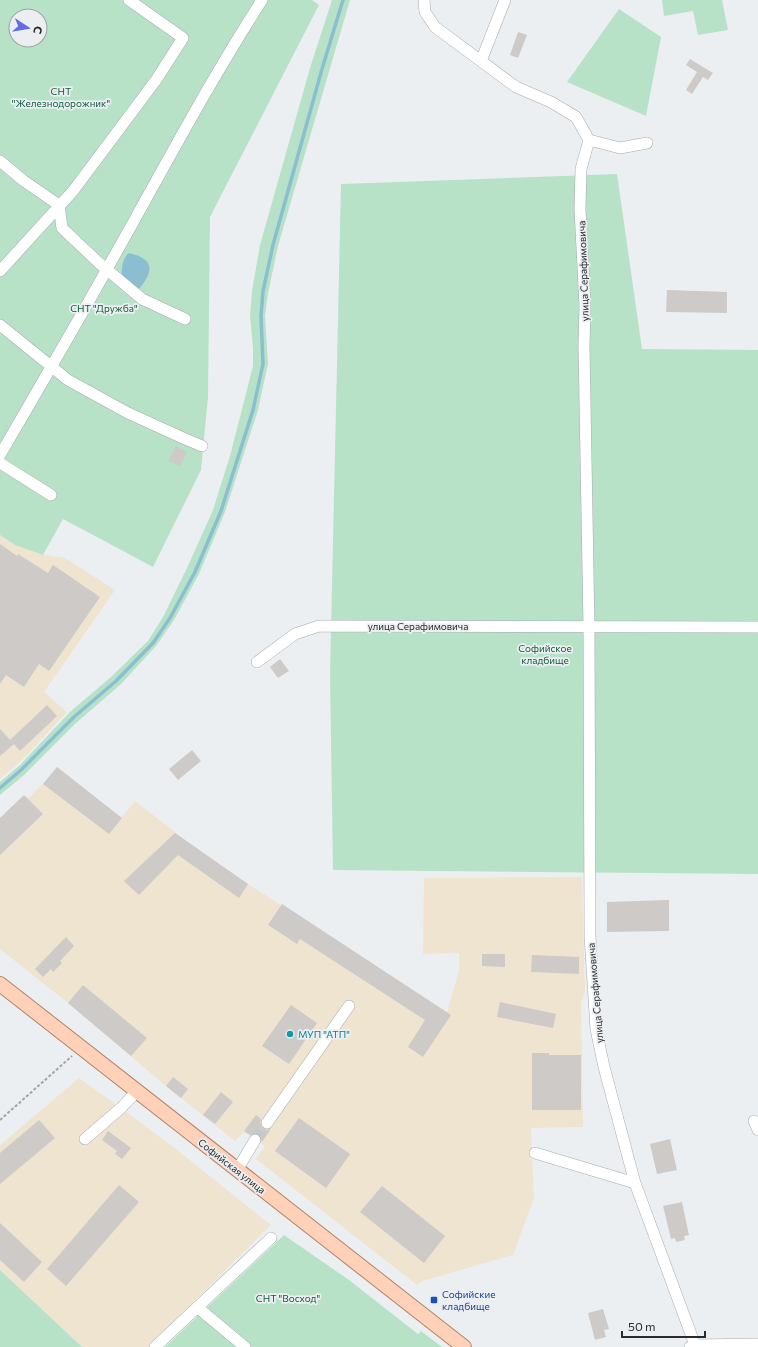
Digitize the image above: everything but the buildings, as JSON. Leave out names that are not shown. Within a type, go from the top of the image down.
[{"type":"main road","name":"Софийская улица","points":[[0,984],[464,1347]]},
{"type":"street","points":[[0,271],[72,191],[156,80],[183,38],[129,0]]},
{"type":"street","points":[[0,455],[107,270],[231,48],[262,0]]},
{"type":"street","points":[[424,0],[425,12],[435,27],[516,87],[552,102],[576,117],[589,140],[620,148],[647,143]]},
{"type":"street","points":[[481,61],[505,0]]},
{"type":"street","name":"улица Серафимовича","points":[[589,140],[581,170],[580,209],[585,305],[584,346],[589,626],[590,936],[596,1029],[604,1067],[635,1183],[693,1346]]},
{"type":"street","points":[[0,161],[59,205],[62,228],[107,270],[142,299],[185,319]]},
{"type":"street","points":[[0,325],[68,380],[128,413],[202,446]]},
{"type":"street","points":[[0,464],[51,495]]},
{"type":"street","name":"улица Серафимовича","points":[[257,662],[295,634],[319,626],[758,627]]},
{"type":"street","points":[[267,1123],[349,1006]]},
{"type":"street","points":[[85,1139],[121,1108],[137,1091]]},
{"type":"street","points":[[237,1170],[256,1140]]},
{"type":"street","points":[[535,1153],[635,1183]]},
{"type":"street","points":[[155,1347],[271,1238]]},
{"type":"street","points":[[197,1307],[245,1347]]},
{"type":"street","points":[[693,1346],[758,1344]]},
{"type":"path","points":[[0,1120],[81,1047]]},
{"type":"shaded area","points":[[0,535],[15,545],[43,555],[65,558],[115,590],[44,692],[67,712],[23,759],[0,779]]},
{"type":"shaded area","points":[[57,767],[121,818],[135,801],[189,843],[248,884],[447,1012],[459,971],[459,953],[423,954],[424,878],[582,877],[585,992],[581,1002],[583,1127],[531,1128],[534,1198],[513,1255],[422,1281],[417,1285],[256,1159],[265,1146],[244,1132],[235,1141],[166,1086],[68,1003],[0,949],[0,818],[24,795],[28,798],[43,784]]},
{"type":"shaded area","points":[[79,1078],[176,1149],[271,1225],[148,1347],[82,1347],[0,1270],[0,1145]]},
{"type":"green space","name":"СНТ \"Дружба\"","points":[[0,0],[312,0],[319,5],[210,217],[208,397],[201,470],[153,567],[63,519],[43,555],[15,545],[0,535]]},
{"type":"green space","points":[[332,0],[350,0],[278,246],[265,315],[268,364],[258,410],[225,512],[199,574],[174,620],[156,646],[120,685],[76,723],[24,775],[0,795],[0,782],[20,765],[70,712],[111,677],[148,641],[163,617],[213,510],[230,456],[253,366],[250,316],[252,291],[260,245],[310,68]]},
{"type":"green space","points":[[662,0],[722,0],[728,30],[698,35],[693,11],[664,16]]},
{"type":"green space","points":[[619,9],[661,37],[646,116],[567,82]]},
{"type":"green space","name":"Софийское кладбище","points":[[617,174],[642,349],[758,350],[758,874],[333,870],[330,675],[341,184]]},
{"type":"green space","name":"СНТ \"Восход\"","points":[[284,1235],[349,1280],[418,1334],[421,1331],[442,1347],[165,1347]]},
{"type":"green space","points":[[0,1270],[82,1347],[0,1347]]},
{"type":"water","points":[[129,253],[143,258],[149,266],[148,276],[140,288],[137,288],[122,276],[123,263],[125,257]]},
{"type":"waterway","points":[[0,788],[21,770],[74,717],[116,681],[153,643],[170,618],[195,572],[221,511],[253,410],[263,364],[261,316],[263,291],[273,245],[322,69],[343,0]]},
{"type":"tunnel","points":[[255,1140],[267,1123]]},
{"type":"place","name":"МУП \"АТП\"","points":[[290,1034]]},
{"type":"place","name":"Софийские кладбище","points":[[434,1300]]},
{"type":"park label","name":"СНТ \"Железнодорожник\"","points":[[61,96]]}]
